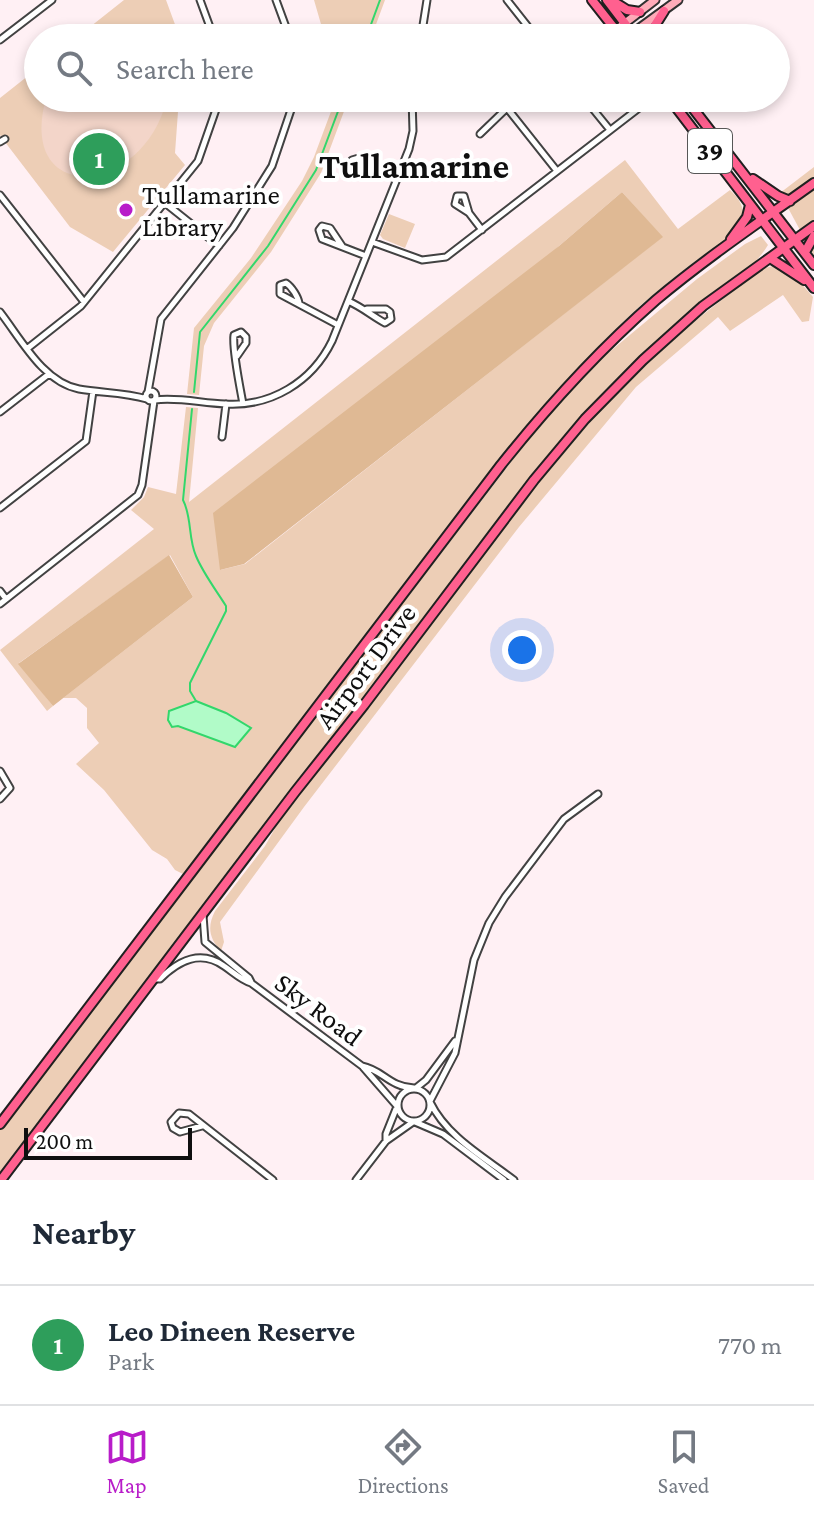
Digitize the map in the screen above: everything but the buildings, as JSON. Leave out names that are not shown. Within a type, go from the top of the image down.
[{"type":"main road","points":[[592,0],[615,24]]},
{"type":"main road","points":[[609,0],[627,10],[640,12]]},
{"type":"main road","points":[[609,0],[625,24]]},
{"type":"main road","points":[[656,24],[664,11]]},
{"type":"main road","name":"39","points":[[680,112],[813,286]]},
{"type":"main road","name":"39","points":[[696,112],[814,265]]},
{"type":"main road","points":[[743,171],[790,201]]},
{"type":"main road","name":"Airport Drive","points":[[0,1124],[528,432],[613,340],[670,289],[814,183]]},
{"type":"main road","points":[[725,247],[747,217],[750,205]]},
{"type":"main road","name":"Airport Drive","points":[[1,1180],[502,522],[585,419],[703,306],[814,226]]},
{"type":"main road","points":[[805,252],[814,236]]},
{"type":"main road","points":[[770,258],[813,286]]},
{"type":"street","points":[[0,40],[52,0]]},
{"type":"street","points":[[200,0],[209,24]]},
{"type":"street","points":[[276,0],[285,24]]},
{"type":"street","points":[[423,24],[427,0]]},
{"type":"street","points":[[507,0],[526,24]]},
{"type":"street","points":[[625,24],[655,0]]},
{"type":"street","points":[[645,24],[678,0]]},
{"type":"street","points":[[28,348],[84,302],[165,203],[202,156],[216,112]]},
{"type":"street","points":[[0,604],[135,498],[142,485],[161,319],[236,223],[276,159],[291,112]]},
{"type":"street","points":[[0,312],[3,322],[49,374],[65,385],[93,391],[226,404],[243,404],[277,395],[298,383],[322,358],[338,325],[412,140],[412,112]]},
{"type":"street","points":[[480,134],[503,112]]},
{"type":"street","points":[[510,112],[557,171]]},
{"type":"street","points":[[595,112],[610,130]]},
{"type":"street","points":[[372,242],[429,261],[454,253],[634,112]]},
{"type":"street","points":[[374,169],[397,179]]},
{"type":"street","points":[[0,195],[84,302]]},
{"type":"street","points":[[165,203],[219,246]]},
{"type":"street","points":[[469,213],[482,230]]},
{"type":"street","points":[[342,246],[330,228],[322,226],[319,234],[322,239],[366,256]]},
{"type":"street","points":[[299,303],[290,285],[280,285],[280,294],[338,325]]},
{"type":"street","points":[[348,301],[367,309]]},
{"type":"street","points":[[237,356],[243,404]]},
{"type":"street","points":[[0,412],[49,374]]},
{"type":"street","points":[[0,508],[86,441],[93,391]]},
{"type":"street","points":[[222,437],[226,404]]},
{"type":"street","points":[[0,591],[6,599]]},
{"type":"street","points":[[0,771],[10,788],[0,799]]},
{"type":"street","points":[[356,1180],[386,1141],[424,1116],[455,1053],[474,960],[489,923],[505,897],[564,819],[598,794]]},
{"type":"street","name":"Sky Road","points":[[203,915],[205,942],[249,978],[251,983]]},
{"type":"street","name":"Sky Road","points":[[154,979],[160,979],[182,961],[204,958],[218,962],[362,1066],[397,1086],[415,1088]]},
{"type":"street","points":[[386,1141],[402,1095],[426,1080],[456,1041]]},
{"type":"street","name":"Sky Road","points":[[362,1066],[397,1107]]},
{"type":"street","points":[[415,1088],[424,1093],[442,1124],[514,1180]]},
{"type":"street","points":[[397,1107],[402,1116],[443,1134],[504,1180]]},
{"type":"street","points":[[202,1126],[180,1132],[173,1128],[171,1122],[175,1115],[184,1112],[196,1118],[202,1126],[273,1180]]},
{"type":"shaded area","points":[[124,0],[166,0],[175,24],[94,24]]},
{"type":"shaded area","points":[[314,0],[385,0],[376,24],[321,24]]},
{"type":"shaded area","points":[[24,79],[24,112],[178,112],[175,153],[185,165],[113,252],[70,227],[0,135],[0,98]]},
{"type":"shaded area","points":[[44,112],[161,112],[154,131],[135,155],[111,170],[87,176],[65,172],[49,158],[42,134]]},
{"type":"shaded area","points":[[331,112],[344,112],[321,173],[271,252],[214,323],[204,346],[199,395],[187,394],[194,328],[251,258],[302,181]]},
{"type":"shaded area","points":[[625,160],[678,229],[730,190],[739,200],[743,218],[732,234],[660,288],[622,323],[567,380],[499,460],[183,874],[152,850],[104,790],[76,764],[99,743],[87,728],[87,708],[76,698],[63,698],[193,597],[170,555],[19,663],[53,706],[47,711],[0,650],[154,529],[131,510],[144,497],[148,487],[176,494],[186,407],[198,408],[189,502]],"holes":[[[622,192],[662,237],[245,564],[220,570],[559,246]]]},
{"type":"shaded area","points":[[814,167],[814,256],[780,193]]},
{"type":"shaded area","points":[[622,192],[663,237],[244,564],[220,570],[213,513],[559,246]]},
{"type":"shaded area","points":[[389,214],[415,224],[405,248],[380,235]]},
{"type":"shaded area","points":[[761,236],[768,245],[749,268],[661,338],[564,439],[44,1119],[0,1172],[0,1130],[527,441],[589,369],[697,279]]},
{"type":"shaded area","points":[[777,265],[793,274],[813,297],[809,321],[802,322],[783,295],[730,331],[718,317],[636,387],[519,527],[304,807],[220,922],[224,942],[221,951],[210,932],[215,911],[265,846],[278,823],[570,442],[658,350],[761,269]]},
{"type":"shaded area","points":[[169,555],[193,597],[53,706],[18,664]]},
{"type":"shaded area","points":[[196,701],[226,713],[251,728],[235,747],[178,726],[172,727],[168,720],[169,711]]},
{"type":"waterway","points":[[371,24],[380,0]]},
{"type":"waterway","points":[[194,392],[200,332],[268,246],[316,170],[338,112]]},
{"type":"waterway","points":[[192,409],[183,500],[196,556],[226,606],[190,683],[190,691],[196,701]]},
{"type":"place","name":"Leo Dineen Reserve","points":[[99,159]]},
{"type":"place","name":"Tullamarine Library","points":[[126,210]]},
{"type":"district","name":"Tullamarine","points":[[414,165]]}]
